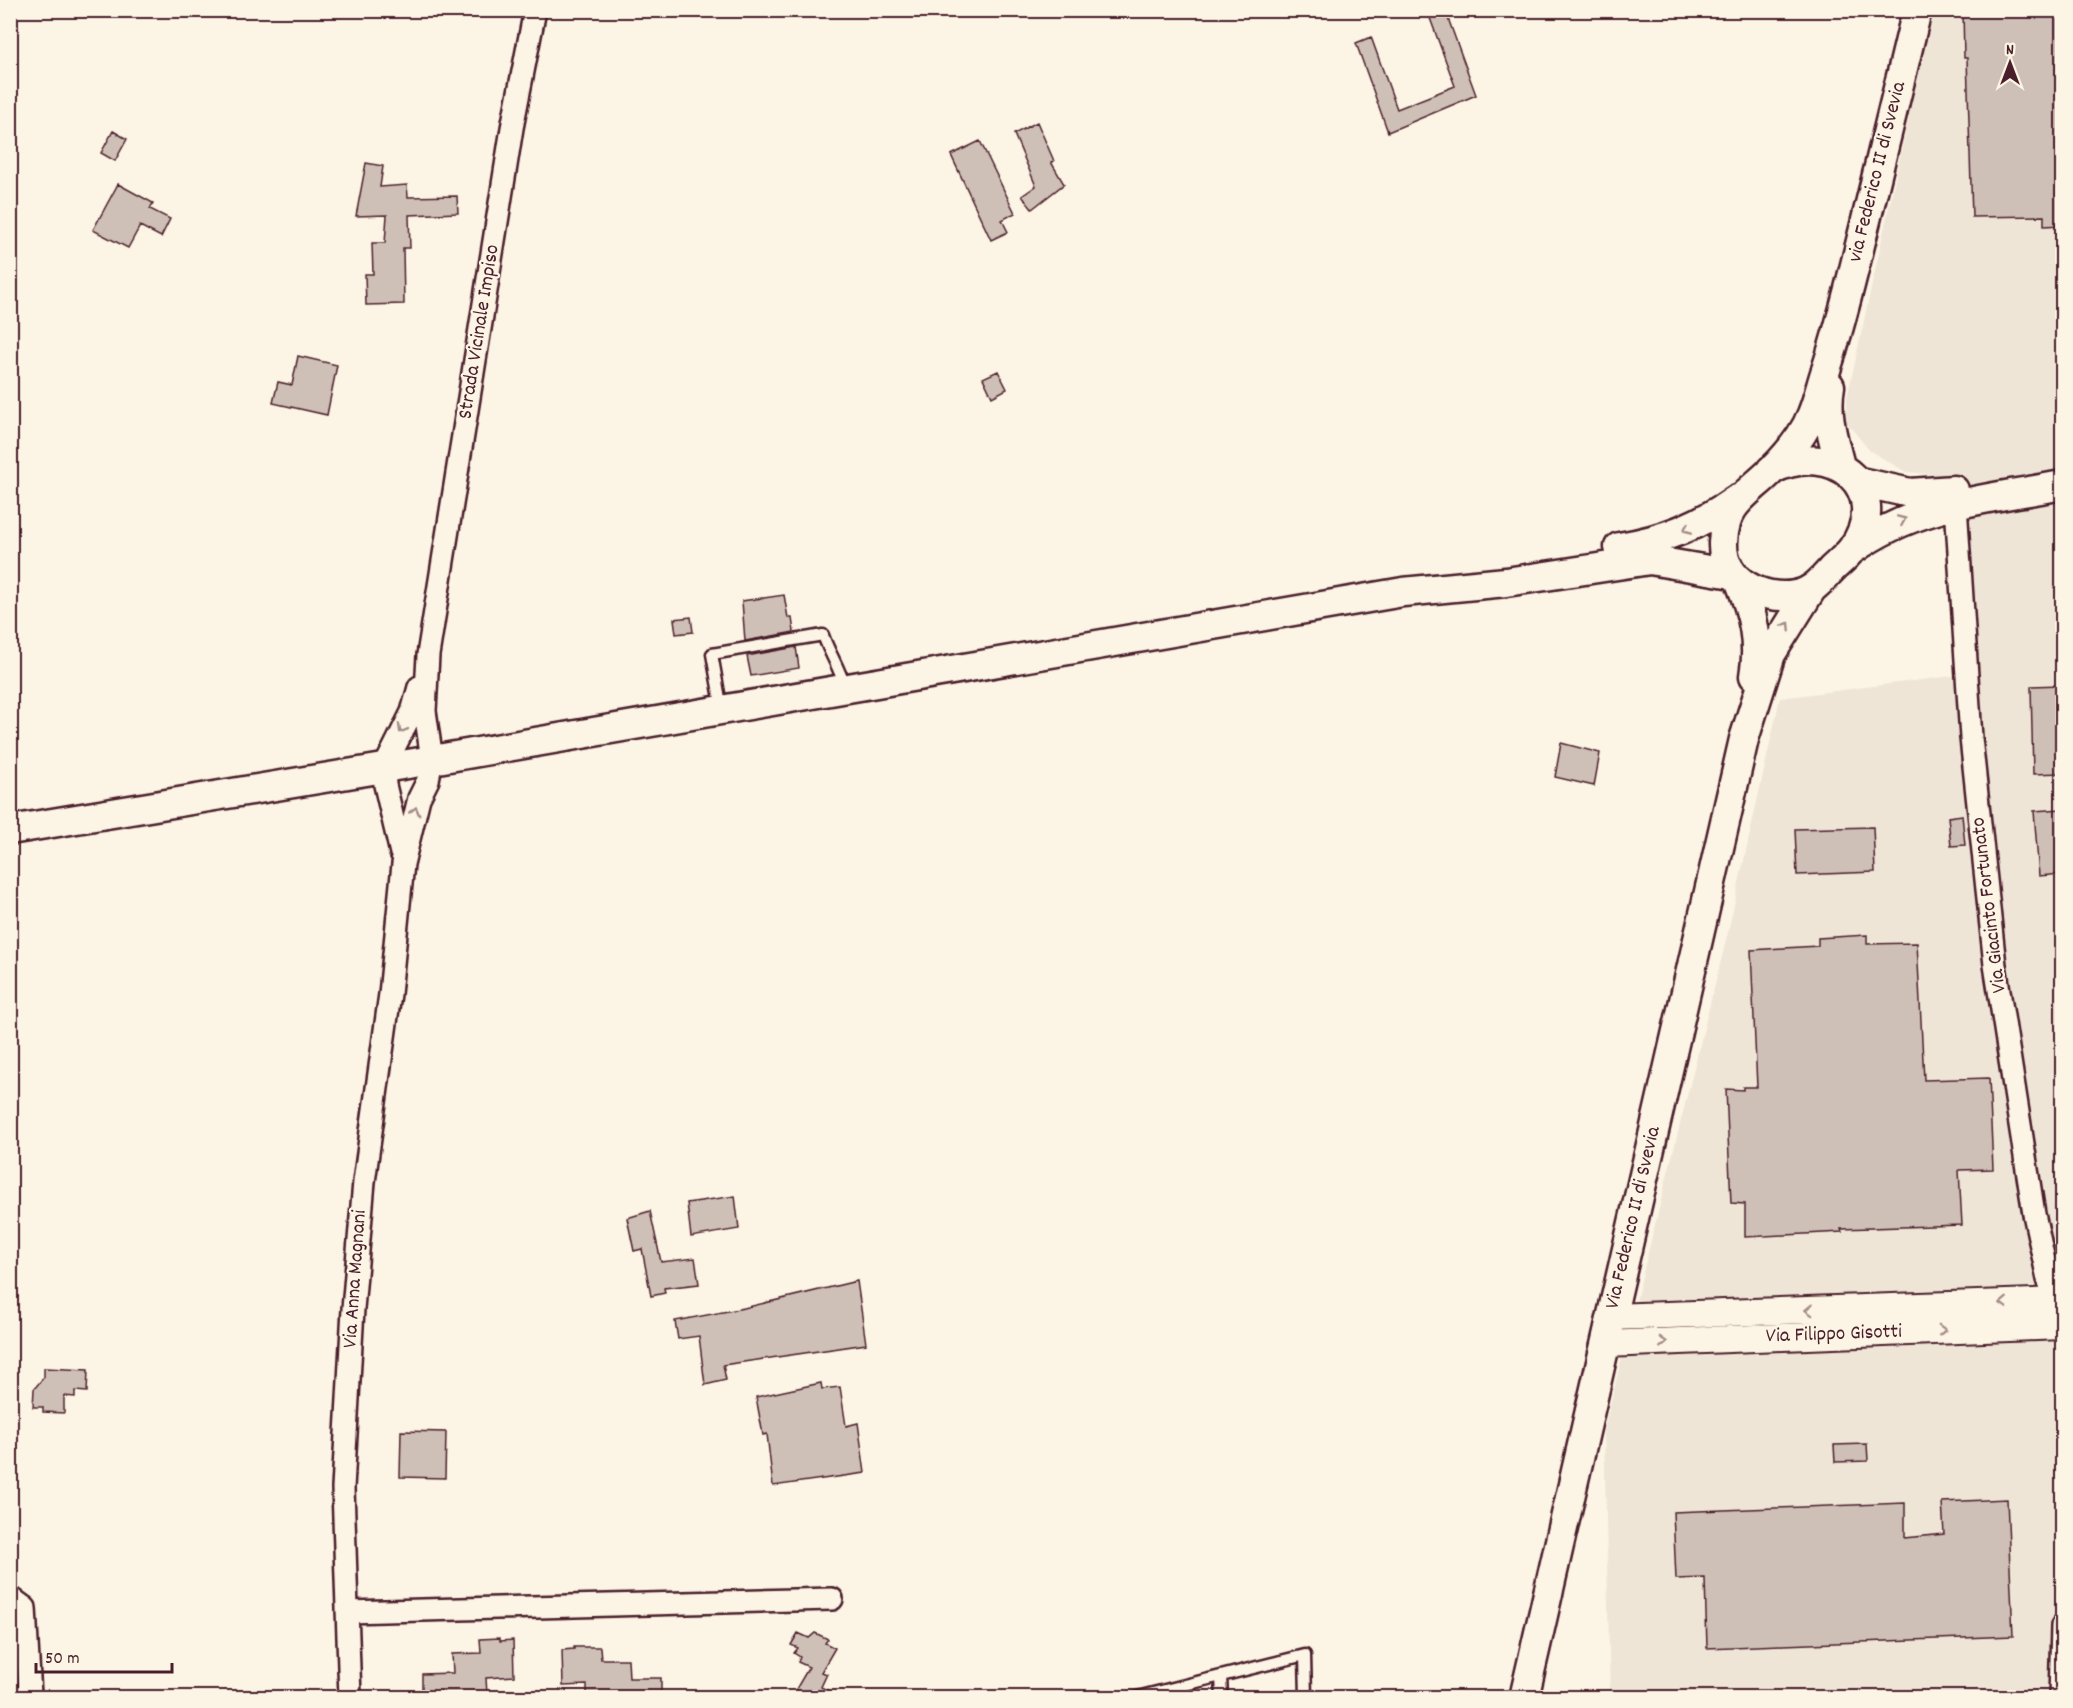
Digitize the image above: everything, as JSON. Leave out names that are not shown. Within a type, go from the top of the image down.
[{"type":"main road","name":"via Federico II di Svevia","points":[[1838,333],[1917,10]]},
{"type":"main road","points":[[1403,592],[1502,566],[1655,541],[1696,525],[1737,499],[1771,470],[1793,446],[1810,420],[1838,333]]},
{"type":"main road","points":[[1838,333],[1827,405],[1848,474],[1861,489],[1864,511],[1859,535],[1852,550]]},
{"type":"main road","points":[[1771,470],[1800,459],[1820,459],[1848,474],[1910,493],[1926,493],[2062,472]]},
{"type":"main road","points":[[1744,739],[1767,662],[1811,590],[1852,550],[1872,535],[1904,519],[1956,505],[2062,485]]},
{"type":"main road","points":[[1737,499],[1728,517],[1723,544],[1724,553],[1755,626],[1757,649],[1744,739]]},
{"type":"main road","points":[[18,830],[1403,592],[1506,582],[1650,560],[1736,578],[1760,593],[1772,596],[1797,595],[1811,590]]},
{"type":"main road","name":"Via Federico II di Svevia","points":[[1524,1698],[1744,739]]},
{"type":"street","name":"Strada Vicinale Impiso","points":[[429,655],[512,128],[535,10]]},
{"type":"street","name":"Via Giacinto Fortunato","points":[[1956,505],[1971,738],[1995,965],[2034,1214],[2042,1255],[2061,1313]]},
{"type":"street","points":[[429,655],[425,711],[432,760]]},
{"type":"street","points":[[384,768],[412,712],[429,655]]},
{"type":"street","name":"Via Anna Magnani","points":[[350,1698],[343,1488],[353,1309],[364,1182],[390,994],[403,864],[419,798],[428,780],[432,760]]},
{"type":"street","name":"Via Anna Magnani","points":[[384,768],[385,785],[403,864]]},
{"type":"street","name":"Via Filippo Gisotti","points":[[1611,1317],[2061,1313]]},
{"type":"street","name":"Via Filippo Gisotti","points":[[1605,1344],[2061,1313]]},
{"type":"street","points":[[10,1597],[25,1608],[30,1695]]},
{"type":"street","points":[[347,1612],[832,1599]]},
{"type":"street","points":[[2060,1698],[2062,1626]]},
{"type":"lane","points":[[722,710],[712,654],[734,650],[822,635],[832,661],[842,674],[845,688]]},
{"type":"lane","points":[[1133,1698],[1305,1654],[1306,1698]]},
{"type":"lane","points":[[1221,1676],[1222,1698]]},
{"type":"shaded area","points":[[1932,11],[2062,11],[2062,1697],[1610,1698],[1604,1429],[1728,932],[1780,698],[1975,673],[1963,473],[1948,476],[1906,472],[1870,451],[1846,422],[1847,398]]},
{"type":"building","points":[[1427,10],[1445,10],[1476,95],[1388,132],[1356,43],[1371,37],[1397,109],[1455,86]]},
{"type":"building","points":[[1963,10],[2062,10],[2062,225],[2044,226],[2044,216],[1972,217],[1967,58],[1964,58]]},
{"type":"building","points":[[1037,122],[1054,161],[1051,162],[1064,184],[1032,209],[1022,196],[1036,186],[1014,134]]},
{"type":"building","points":[[113,131],[127,139],[115,161],[101,153]]},
{"type":"building","points":[[980,141],[1015,213],[1002,220],[1008,232],[991,240],[951,155]]},
{"type":"building","points":[[366,163],[383,166],[380,187],[407,185],[408,197],[457,196],[458,213],[409,215],[410,248],[403,248],[404,304],[366,305],[365,274],[373,274],[372,243],[385,243],[387,215],[356,216]]},
{"type":"building","points":[[118,184],[153,203],[150,209],[170,219],[161,237],[140,226],[128,248],[93,230]]},
{"type":"building","points":[[298,356],[337,365],[327,415],[273,403],[278,382],[292,385]]},
{"type":"building","points":[[998,371],[1007,389],[992,397],[983,378]]},
{"type":"building","points":[[784,595],[788,618],[792,618],[794,632],[745,641],[742,601]]},
{"type":"building","points":[[691,617],[693,632],[676,634],[674,619]]},
{"type":"building","points":[[796,647],[799,668],[751,676],[747,656]]},
{"type":"building","points":[[2062,685],[2062,773],[2033,774],[2031,686]]},
{"type":"building","points":[[1561,743],[1600,753],[1594,786],[1555,777]]},
{"type":"building","points":[[2062,809],[2062,874],[2039,876],[2034,811]]},
{"type":"building","points":[[1962,815],[1965,845],[1951,846],[1948,817]]},
{"type":"building","points":[[1873,827],[1875,872],[1797,875],[1795,829]]},
{"type":"building","points":[[1867,935],[1867,944],[1917,943],[1924,1080],[1989,1078],[1993,1169],[1959,1170],[1962,1225],[1841,1229],[1842,1232],[1745,1237],[1745,1204],[1731,1203],[1726,1089],[1743,1090],[1743,1087],[1757,1087],[1751,950],[1818,946],[1818,938]]},
{"type":"building","points":[[735,1196],[739,1229],[691,1237],[687,1203]]},
{"type":"building","points":[[650,1211],[661,1262],[695,1258],[699,1284],[664,1288],[665,1293],[651,1296],[642,1249],[634,1251],[627,1218]]},
{"type":"building","points":[[857,1281],[866,1344],[723,1365],[726,1380],[705,1385],[699,1336],[678,1339],[675,1321],[744,1308]]},
{"type":"building","points":[[44,1368],[88,1370],[87,1392],[75,1391],[75,1397],[64,1396],[64,1413],[43,1412],[43,1407],[33,1407],[34,1389],[44,1377]]},
{"type":"building","points":[[821,1383],[822,1389],[840,1387],[846,1426],[858,1423],[865,1473],[773,1486],[767,1434],[763,1435],[756,1397]]},
{"type":"building","points":[[401,1431],[446,1432],[445,1478],[400,1477]]},
{"type":"building","points":[[1867,1444],[1868,1461],[1835,1462],[1834,1445]]},
{"type":"building","points":[[2007,1499],[2013,1636],[1707,1648],[1705,1578],[1676,1579],[1673,1512],[1905,1503],[1905,1538],[1944,1534],[1942,1502]]},
{"type":"building","points":[[798,1633],[809,1638],[815,1633],[828,1639],[825,1643],[835,1648],[821,1672],[827,1674],[821,1687],[843,1698],[798,1698],[801,1693],[796,1689],[809,1667],[798,1662],[800,1657],[794,1653],[798,1648],[791,1645]]},
{"type":"building","points":[[500,1638],[500,1641],[513,1640],[514,1676],[486,1678],[487,1695],[422,1698],[422,1674],[453,1673],[452,1654],[481,1653],[480,1639]]},
{"type":"building","points":[[574,1647],[600,1647],[601,1659],[628,1659],[629,1678],[661,1678],[661,1698],[587,1698],[587,1685],[563,1686],[562,1650],[574,1649]]}]
